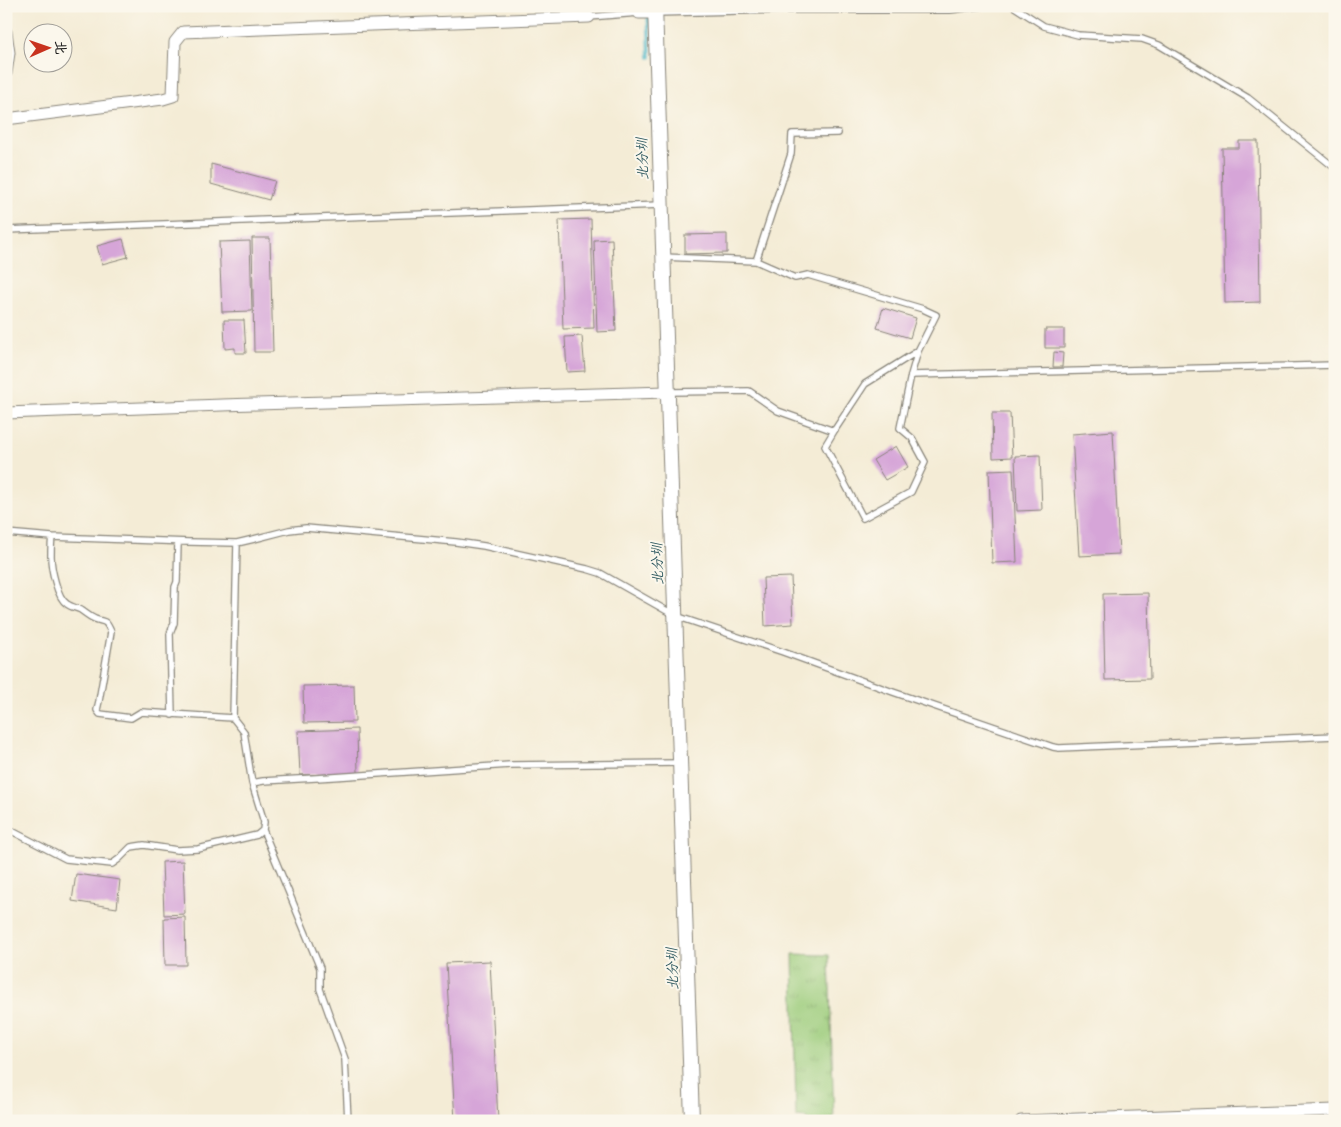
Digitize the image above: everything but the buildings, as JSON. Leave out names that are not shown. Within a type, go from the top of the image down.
[{"type":"street","points":[[639,13],[655,10],[654,206],[663,257],[661,393],[676,616],[674,763],[692,1121]]},
{"type":"street","points":[[6,118],[163,99],[173,96],[175,42],[183,32],[589,17]]},
{"type":"street","points":[[6,32],[10,53],[6,73]]},
{"type":"street","points":[[6,413],[661,393]]},
{"type":"street","points":[[1021,1121],[1335,1110]]},
{"type":"lane","points":[[655,10],[950,10],[982,6]]},
{"type":"lane","points":[[1013,6],[1044,26],[1078,35],[1142,39],[1158,45],[1248,98],[1335,168]]},
{"type":"lane","points":[[589,17],[639,13]]},
{"type":"lane","points":[[756,261],[791,154],[792,134],[838,133]]},
{"type":"lane","points":[[6,230],[654,206]]},
{"type":"lane","points":[[663,257],[756,261],[795,278],[808,275],[923,309],[936,315],[918,351],[900,428],[912,438],[925,462],[912,492],[863,518],[825,446],[866,384],[918,351]]},
{"type":"lane","points":[[911,375],[1335,365]]},
{"type":"lane","points":[[661,393],[749,391],[778,411],[834,431]]},
{"type":"lane","points":[[6,533],[52,537],[178,542],[237,542],[306,528],[484,546],[600,573],[676,616],[1059,748],[1335,736]]},
{"type":"lane","points":[[52,537],[54,577],[62,600],[67,605],[78,608],[95,619],[105,621],[111,632],[97,710],[100,714],[131,718],[141,712],[233,718]]},
{"type":"lane","points":[[172,714],[170,634],[174,623],[178,542]]},
{"type":"lane","points":[[237,542],[233,718],[244,732],[252,783],[264,822],[263,830],[320,968],[320,989],[345,1059],[348,1121]]},
{"type":"lane","points":[[252,783],[510,765],[674,763]]},
{"type":"lane","points":[[6,828],[66,859],[112,864],[132,847],[144,845],[177,850],[198,849],[257,835],[263,830]]},
{"type":"green space","points":[[793,954],[829,955],[834,1121],[808,1121],[807,1118],[796,1117]]},
{"type":"waterway","name":"北分圳","points":[[648,6],[650,57]]}]
